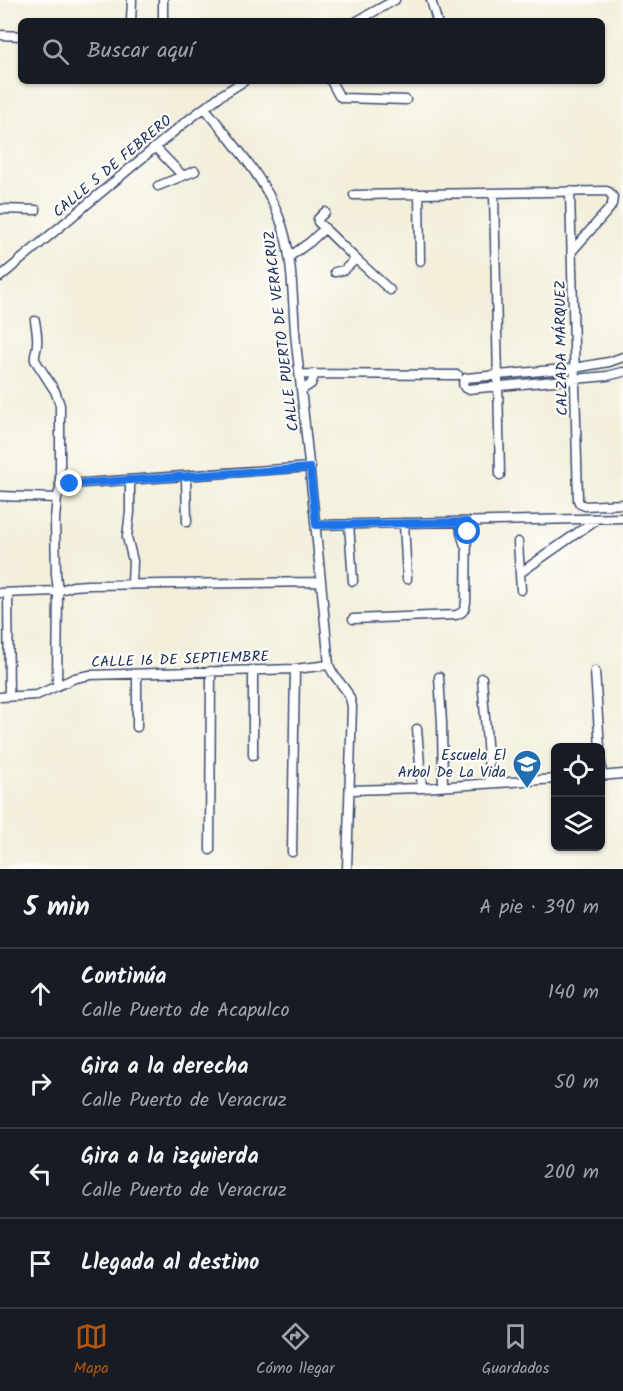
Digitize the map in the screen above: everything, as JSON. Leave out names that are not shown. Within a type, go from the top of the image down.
[{"type":"street","points":[[131,18],[132,0]]},
{"type":"street","points":[[162,0],[163,18]]},
{"type":"street","points":[[362,18],[395,0]]},
{"type":"street","points":[[431,0],[436,18]]},
{"type":"street","points":[[0,35],[18,36]]},
{"type":"street","name":"CALLE 5 DE FEBRERO","points":[[0,277],[183,124],[239,84]]},
{"type":"street","points":[[333,84],[339,96],[343,98],[406,100]]},
{"type":"street","name":"CALLE PUERTO DE VERACRUZ","points":[[205,108],[261,179],[282,225],[287,242],[329,665],[333,674],[345,687],[351,700],[347,869]]},
{"type":"street","points":[[156,148],[183,176]]},
{"type":"street","points":[[158,186],[195,171]]},
{"type":"street","points":[[354,195],[606,190],[613,197],[610,208],[572,251]]},
{"type":"street","name":"CALZADA MÁRQUEZ","points":[[570,191],[577,496],[580,504],[589,507],[623,504]]},
{"type":"street","points":[[494,193],[500,475]]},
{"type":"street","points":[[419,194],[420,261]]},
{"type":"street","points":[[0,209],[36,210]]},
{"type":"street","points":[[325,212],[318,222],[390,290]]},
{"type":"street","points":[[289,257],[325,228]]},
{"type":"street","points":[[335,272],[344,270],[356,259]]},
{"type":"street","points":[[35,321],[38,340],[34,360],[55,391],[60,405],[59,493],[55,555],[58,591],[57,686]]},
{"type":"street","points":[[623,357],[609,362],[574,368],[466,378],[463,383],[468,389],[498,387],[575,380],[623,372]]},
{"type":"street","points":[[300,374],[458,375]]},
{"type":"street","points":[[302,390],[311,384],[315,374]]},
{"type":"street","points":[[0,496],[59,493],[70,484],[310,468]]},
{"type":"street","points":[[186,476],[187,522]]},
{"type":"street","points":[[130,480],[127,537],[133,561],[132,583]]},
{"type":"street","points":[[316,525],[623,518]]},
{"type":"street","points":[[520,573],[598,519]]},
{"type":"street","points":[[353,619],[456,615],[463,612],[466,602],[464,522]]},
{"type":"street","points":[[404,523],[407,579]]},
{"type":"street","points":[[349,524],[353,581]]},
{"type":"street","points":[[518,542],[521,590]]},
{"type":"street","points":[[4,697],[4,593],[58,591],[81,585],[132,583],[321,582]]},
{"type":"street","name":"CALLE 16 DE SEPTIEMBRE","points":[[4,697],[38,695],[81,676],[295,669],[329,665]]},
{"type":"street","points":[[292,852],[295,669]]},
{"type":"street","points":[[253,670],[253,754]]},
{"type":"street","points":[[210,850],[211,671]]},
{"type":"street","points":[[595,671],[600,743]]},
{"type":"street","points":[[137,674],[137,727]]},
{"type":"street","points":[[439,677],[443,786]]},
{"type":"street","points":[[482,678],[490,783]]},
{"type":"street","points":[[417,729],[422,788]]},
{"type":"street","points":[[605,776],[623,774]]},
{"type":"street","points":[[350,790],[422,788],[551,779]]},
{"type":"place","name":"Escuela El Arbol De La Vida","points":[[527,790]]},
{"type":"route","points":[[70,484],[310,468],[316,525],[467,522],[468,532]]}]
